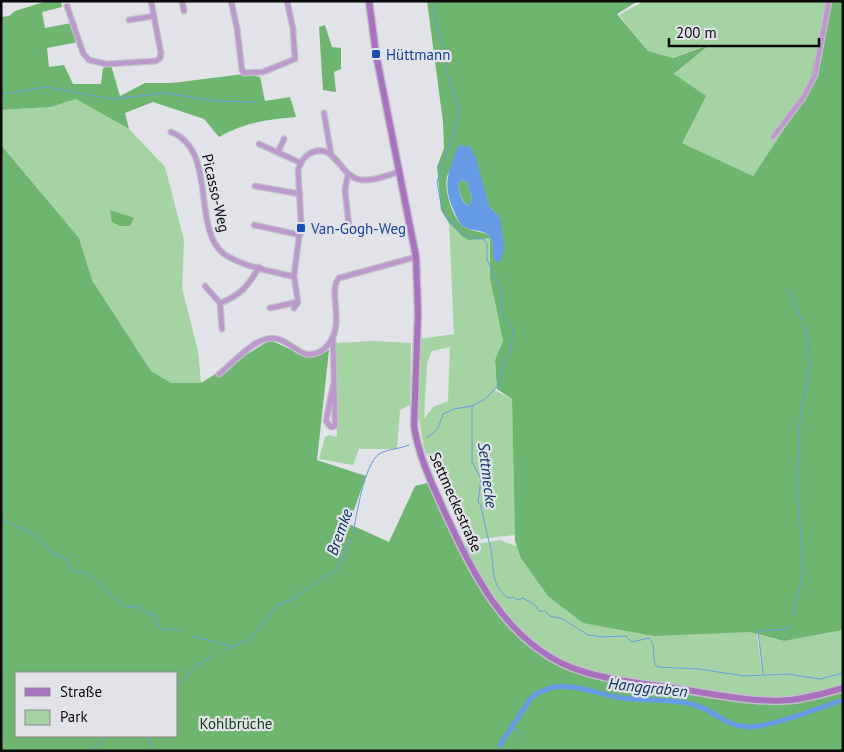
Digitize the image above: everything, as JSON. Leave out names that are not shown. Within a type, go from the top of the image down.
[{"type":"street","points":[[67,6],[83,53],[89,60],[98,63],[159,60],[161,53],[150,1]]},
{"type":"street","points":[[182,1],[184,11]]},
{"type":"street","points":[[231,1],[237,28],[242,70],[244,73],[256,74],[295,59],[292,23],[287,1]]},
{"type":"street","name":"Settmeckestraße","points":[[369,1],[376,54],[416,257],[419,298],[414,400],[416,442],[431,482],[469,561],[490,597],[519,633],[536,648],[564,664],[605,677],[759,701],[794,700],[843,688]]},
{"type":"street","points":[[773,137],[803,98],[815,75],[829,1]]},
{"type":"street","points":[[129,20],[154,16]]},
{"type":"street","points":[[324,113],[331,154]]},
{"type":"street","name":"Picasso-Weg","points":[[172,132],[185,140],[194,152],[211,231],[218,248],[232,259],[294,276]]},
{"type":"street","points":[[278,152],[284,140]]},
{"type":"street","points":[[259,144],[300,163]]},
{"type":"street","points":[[294,308],[298,302],[294,276],[300,235],[298,170],[300,163],[313,152],[324,151],[331,154],[348,174],[364,180],[399,172]]},
{"type":"street","points":[[348,174],[345,190],[349,227]]},
{"type":"street","points":[[256,186],[300,194]]},
{"type":"street","points":[[254,225],[300,235]]},
{"type":"street","points":[[333,386],[326,421],[330,427],[335,426],[336,422],[333,386],[333,338],[337,322],[335,286],[339,278],[416,257]]},
{"type":"street","points":[[220,303],[243,291],[258,267]]},
{"type":"street","points":[[205,286],[220,303],[222,329]]},
{"type":"street","points":[[270,308],[298,302]]},
{"type":"street","points":[[219,374],[258,343],[268,338],[280,340],[309,355],[324,350],[333,338]]},
{"type":"green space","points":[[47,1],[61,1],[62,7],[42,12],[45,28],[71,23],[78,42],[47,48],[49,67],[64,65],[73,84],[101,84],[103,68],[111,65],[120,96],[145,83],[172,83],[244,74],[260,77],[265,101],[290,97],[296,117],[256,123],[237,128],[219,137],[204,119],[153,102],[125,113],[129,129],[76,99],[51,107],[1,110],[1,17],[9,16],[15,11]]},
{"type":"green space","points":[[427,1],[638,1],[617,14],[648,51],[673,58],[709,45],[674,74],[706,96],[682,143],[753,176],[806,96],[824,14],[825,1],[843,1],[843,630],[784,641],[750,632],[654,636],[583,623],[548,596],[521,558],[515,541],[512,399],[497,389],[495,360],[503,341],[490,279],[490,238],[469,240],[463,237],[449,223],[441,210],[437,167],[444,148],[443,122]],"holes":[[[470,147],[489,206],[500,218],[493,250],[491,238],[483,233],[464,227],[460,223],[453,210],[446,186],[450,170]]]},
{"type":"green space","points":[[644,1],[825,1],[824,14],[806,96],[753,176],[682,143],[674,75],[708,45],[672,58],[648,51],[619,15]]},
{"type":"green space","points":[[325,25],[332,47],[341,48],[341,69],[334,72],[336,92],[323,90],[319,27]]},
{"type":"green space","points":[[76,99],[129,129],[165,167],[184,240],[182,288],[198,351],[201,383],[171,383],[151,371],[92,280],[79,238],[1,145],[1,110],[51,107]]},
{"type":"green space","name":"Kohlbrüche","points":[[1,145],[79,238],[92,280],[151,371],[171,383],[201,383],[270,340],[307,357],[329,350],[317,460],[366,476],[349,524],[389,542],[415,486],[431,482],[458,543],[489,599],[507,623],[530,644],[556,663],[589,677],[610,682],[752,703],[793,703],[843,690],[843,751],[1,751]]},
{"type":"green space","points":[[462,180],[467,182],[472,199],[468,206],[462,199],[459,190],[458,184]]},
{"type":"green space","points":[[110,210],[134,218],[130,226],[120,226],[112,222]]},
{"type":"green space","points":[[449,223],[463,237],[490,237],[490,279],[503,341],[495,360],[497,389],[494,390],[512,399],[515,535],[474,540],[464,537],[424,448],[415,395],[420,339],[454,334]],"holes":[[[450,347],[448,401],[433,407],[424,419],[427,363],[432,351]]]},
{"type":"green space","points":[[374,341],[411,343],[410,405],[400,410],[397,449],[359,449],[353,465],[319,459],[325,437],[329,435],[337,437],[336,343]]},
{"type":"green space","points":[[500,540],[757,634],[762,672],[759,635],[784,641],[843,630],[843,686],[793,698],[751,697],[611,675],[562,660],[533,642],[509,618],[489,591],[464,546]]},
{"type":"water","points":[[461,145],[470,147],[476,158],[489,206],[500,218],[504,246],[501,262],[496,262],[494,259],[492,242],[489,236],[483,232],[462,226],[450,202],[447,186],[457,148]],"holes":[[[462,180],[467,182],[472,199],[468,206],[462,199],[458,184]]]},
{"type":"waterway","name":"Settmecke","points":[[435,1],[436,23],[444,50],[448,76],[460,114],[437,182],[442,209],[450,222],[455,224],[460,231],[472,237],[484,239],[487,244],[487,260],[502,291],[501,312],[513,329],[511,352],[504,359],[499,385],[485,399],[472,406],[472,462],[481,479],[478,502],[481,506],[498,587],[508,598],[513,597],[518,600],[523,598],[535,605],[539,611],[545,611],[550,616],[563,619],[588,635],[603,637],[626,636],[632,642],[649,638],[652,641],[654,660],[657,667],[699,669],[744,676],[788,674],[820,679],[843,673]]},
{"type":"waterway","points":[[1,94],[46,87],[113,99],[164,93],[217,101],[255,102]]},
{"type":"waterway","points":[[789,290],[802,320]]},
{"type":"waterway","points":[[793,616],[804,569],[797,490],[800,421],[810,364],[808,335],[803,324]]},
{"type":"waterway","name":"Bremke","points":[[427,437],[436,430],[443,414],[454,409],[472,406]]},
{"type":"waterway","name":"Bremke","points":[[353,533],[365,479],[374,460],[382,452],[409,445]]},
{"type":"waterway","points":[[1,519],[32,533],[53,553],[67,560],[70,568],[75,572],[86,572],[126,608],[138,605],[146,613],[155,615],[160,629],[181,630]]},
{"type":"waterway","name":"Bremke","points":[[223,651],[250,639],[278,605],[291,600],[338,568],[351,539]]},
{"type":"waterway","points":[[763,673],[758,631],[789,629],[791,624]]},
{"type":"waterway","points":[[192,636],[230,646]]},
{"type":"waterway","name":"Bremke","points":[[178,685],[197,665],[212,657]]},
{"type":"waterway","name":"Hanggraben","points":[[500,745],[531,698],[542,691],[555,687],[581,688],[622,698],[668,700],[686,703],[702,707],[732,724],[747,727],[781,721],[843,700]]},
{"type":"waterway","points":[[511,727],[518,731],[518,737]]},
{"type":"waterway","name":"Bremke","points":[[92,751],[105,737]]},
{"type":"waterway","points":[[148,737],[155,751]]},
{"type":"place","name":"Hüttmann","points":[[376,54]]},
{"type":"place","name":"Van-Gogh-Weg","points":[[301,228]]}]
